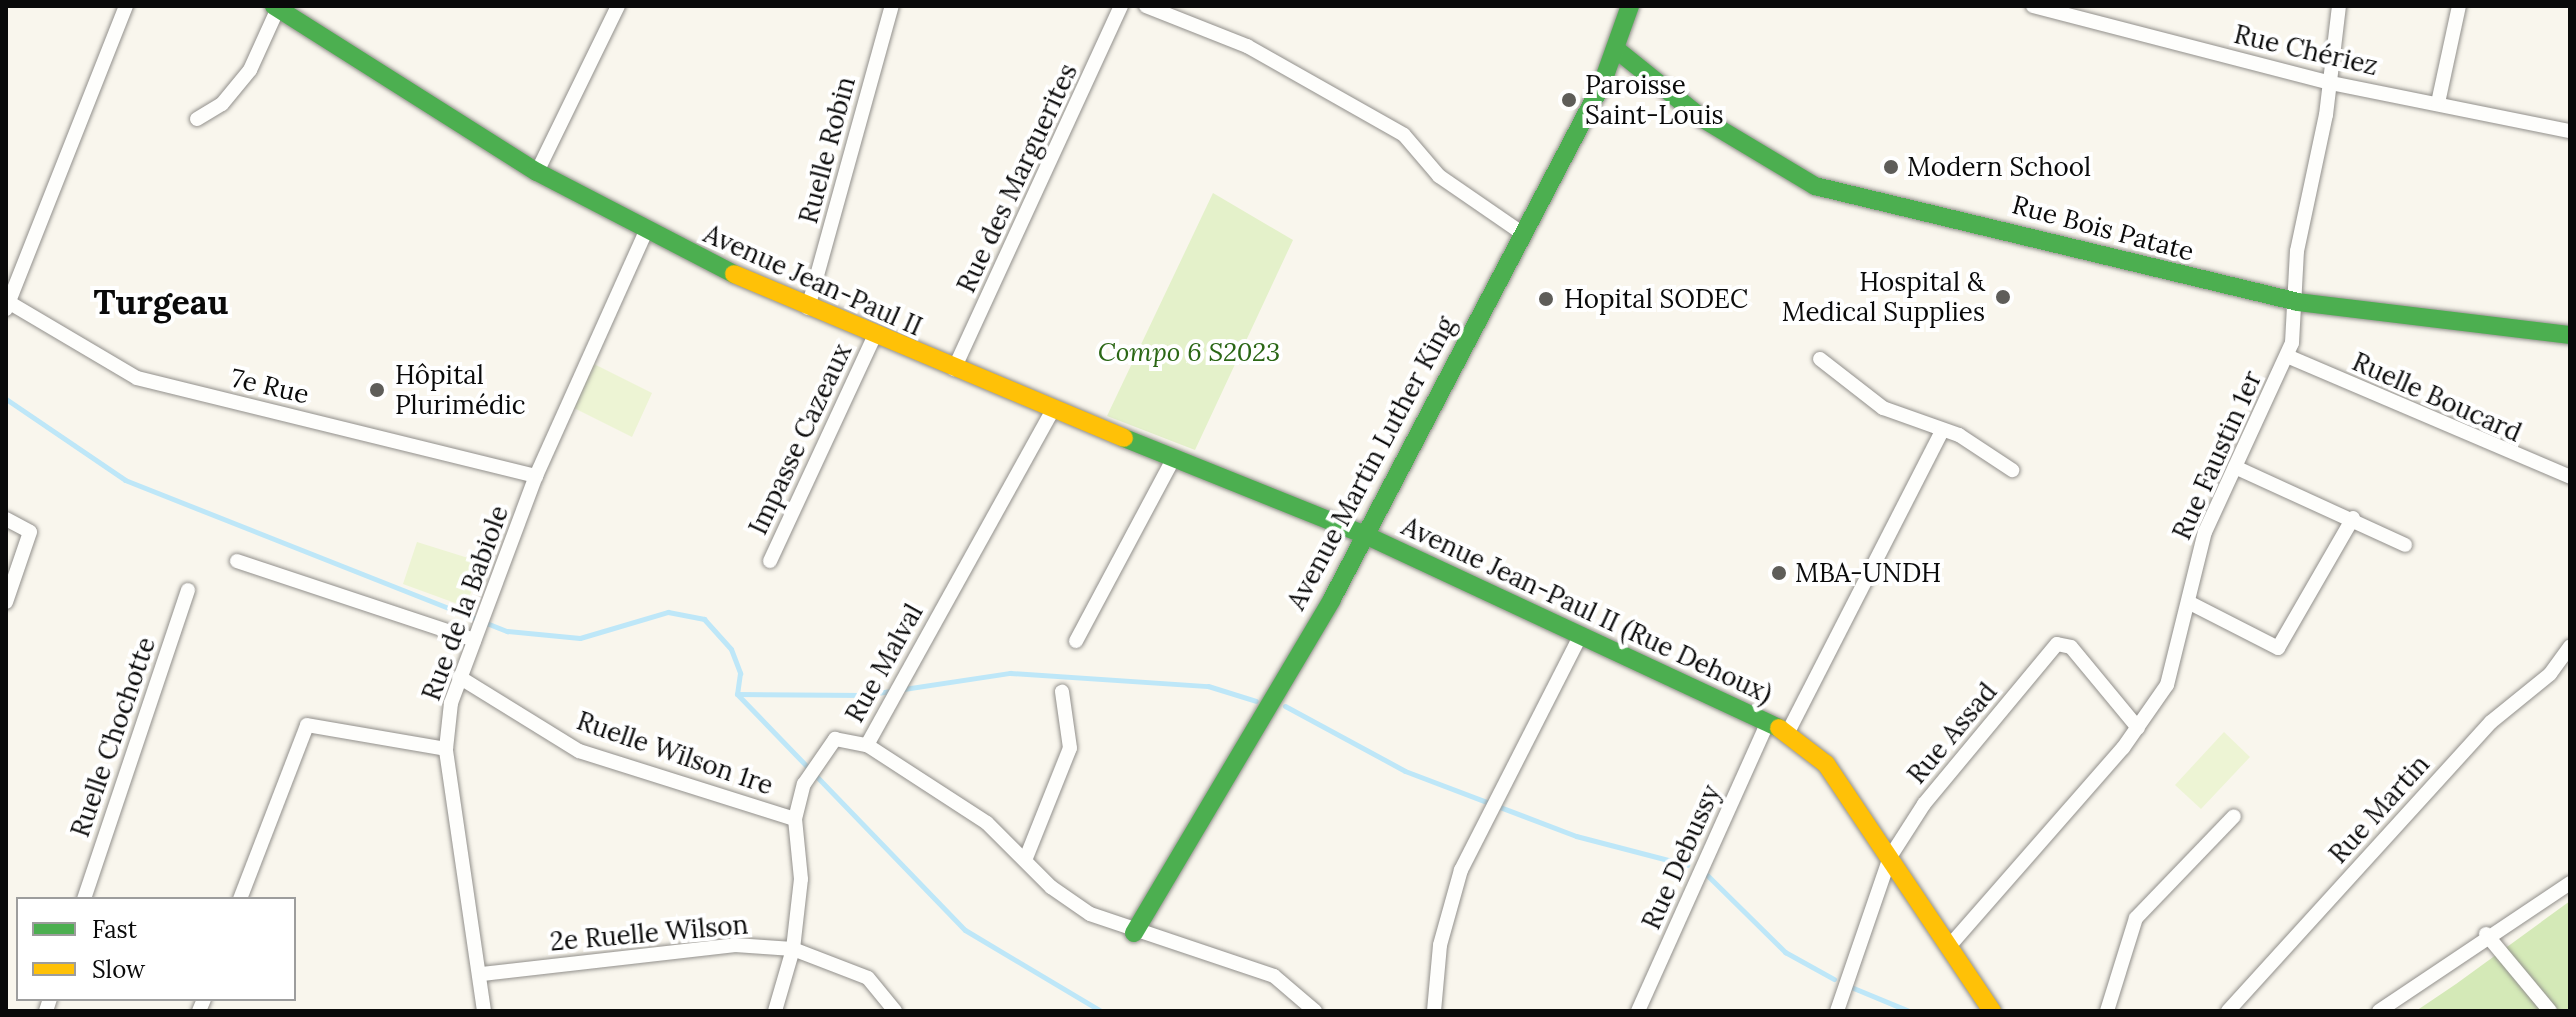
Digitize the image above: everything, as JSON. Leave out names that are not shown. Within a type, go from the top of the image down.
[{"type":"street","points":[[8,306],[126,6]]},
{"type":"street","points":[[537,172],[618,6]]},
{"type":"street","name":"Ruelle Robin","points":[[808,308],[892,6]]},
{"type":"street","name":"Rue des Marguerites","points":[[954,369],[1121,6]]},
{"type":"street","points":[[1146,6],[1247,46],[1404,135],[1439,176],[1522,233]]},
{"type":"street","name":"Avenue Martin Luther King","points":[[1134,933],[1365,535],[1617,50],[1630,6]]},
{"type":"street","name":"Rue Chériez","points":[[2036,6],[2331,83],[2570,131]]},
{"type":"street","name":"Rue Faustin 1er","points":[[1952,943],[2138,728],[2167,685],[2190,603],[2202,541],[2287,356],[2297,302],[2297,251],[2331,83],[2339,6]]},
{"type":"street","points":[[2438,103],[2459,6]]},
{"type":"street","points":[[197,119],[222,104],[250,70],[277,7]]},
{"type":"street","name":"Avenue Jean-Paul II","points":[[277,7],[537,172],[645,233],[874,337],[1365,535]]},
{"type":"street","name":"Rue Bois Patate","points":[[1617,50],[1703,119],[1815,186],[2297,302],[2570,335]]},
{"type":"street","name":"Rue de la Babiole","points":[[484,1011],[482,974],[446,749],[459,677],[536,476],[645,233]]},
{"type":"street","name":"7e Rue","points":[[8,306],[137,378],[536,476]]},
{"type":"street","name":"Impasse Cazeaux","points":[[770,561],[874,337]]},
{"type":"street","name":"Ruelle Boucard","points":[[2287,356],[2570,477]]},
{"type":"street","points":[[1820,359],[1883,408],[1941,433],[1959,435],[2012,470]]},
{"type":"street","name":"Rue Malval","points":[[775,1011],[793,949],[801,879],[795,819],[804,784],[820,753],[835,739],[867,745],[1053,409]]},
{"type":"street","points":[[1788,732],[1941,433]]},
{"type":"street","points":[[1076,641],[1173,459]]},
{"type":"street","points":[[2235,467],[2353,518],[2405,545]]},
{"type":"street","points":[[2190,603],[2278,648],[2353,518]]},
{"type":"street","points":[[6,519],[30,532],[6,602]]},
{"type":"street","name":"Avenue Jean-Paul II (Rue Dehoux)","points":[[1365,535],[1578,640],[1788,732],[1826,764],[1952,943],[1992,1011]]},
{"type":"street","points":[[237,561],[476,636]]},
{"type":"street","name":"Ruelle Chochotte","points":[[85,897],[188,590]]},
{"type":"street","points":[[1434,1011],[1448,909],[1488,810],[1578,640]]},
{"type":"street","name":"Rue Assad","points":[[1837,1011],[1890,857],[1924,804],[2057,644],[2071,647],[2138,728]]},
{"type":"street","name":"Rue Martin","points":[[2228,1011],[2491,722],[2550,674],[2570,646]]},
{"type":"street","name":"Ruelle Wilson 1re","points":[[459,677],[579,751],[795,819]]},
{"type":"street","points":[[1026,858],[1070,748],[1062,692]]},
{"type":"street","name":"Rue Debussy","points":[[1638,1011],[1768,722]]},
{"type":"street","points":[[241,897],[307,725],[446,749]]},
{"type":"street","points":[[867,745],[987,823],[1060,894],[1134,933],[1274,976],[1315,1011]]},
{"type":"street","points":[[2107,1011],[2136,918],[2234,816]]},
{"type":"street","points":[[2379,1011],[2486,934],[2570,883]]},
{"type":"street","points":[[2486,934],[2550,1011]]},
{"type":"street","name":"2e Ruelle Wilson","points":[[482,974],[735,945],[793,949],[868,978],[895,1011]]},
{"type":"green space","name":"Compo 6 S2023","points":[[1213,193],[1293,240],[1195,450],[1107,416]]},
{"type":"green space","points":[[594,364],[652,393],[632,437],[574,408]]},
{"type":"green space","points":[[417,542],[481,562],[466,607],[403,584]]},
{"type":"green space","points":[[2224,732],[2250,757],[2201,809],[2175,785]]},
{"type":"green space","points":[[2570,901],[2570,1011],[2416,1011],[2456,984]]},
{"type":"waterway","points":[[6,399],[125,480],[507,631],[580,638],[668,612],[704,619],[731,649],[740,673],[737,694]]},
{"type":"waterway","points":[[737,694],[864,695],[1010,673],[1208,686],[1256,701]]},
{"type":"waterway","points":[[737,694],[965,930],[1101,1011]]},
{"type":"waterway","points":[[1285,706],[1405,771],[1576,836],[1687,865]]},
{"type":"waterway","points":[[1707,875],[1785,952],[1834,979]]},
{"type":"waterway","points":[[1851,987],[1909,1011]]},
{"type":"traffic: fast","points":[[274,6],[537,172],[734,274]]},
{"type":"traffic: fast","points":[[1134,933],[1332,599],[1602,84],[1630,6]]},
{"type":"traffic: fast","points":[[1617,50],[1703,119],[1815,186],[2297,302],[2570,335]]},
{"type":"traffic: fast","points":[[1124,438],[1365,535],[1779,728]]},
{"type":"traffic: slow","points":[[734,274],[1124,438]]},
{"type":"traffic: slow","points":[[1779,728],[1826,764],[1992,1011]]},
{"type":"place","name":"Paroisse Saint-Louis","points":[[1569,100]]},
{"type":"place","name":"Modern School","points":[[1891,167]]},
{"type":"place","name":"Hospital & Medical Supplies","points":[[2003,297]]},
{"type":"place","name":"Hopital SODEC","points":[[1546,299]]},
{"type":"place","name":"Hôpital Plurimédic","points":[[377,390]]},
{"type":"place","name":"MBA-UNDH","points":[[1779,573]]},
{"type":"district","name":"Turgeau","points":[[161,302]]}]
